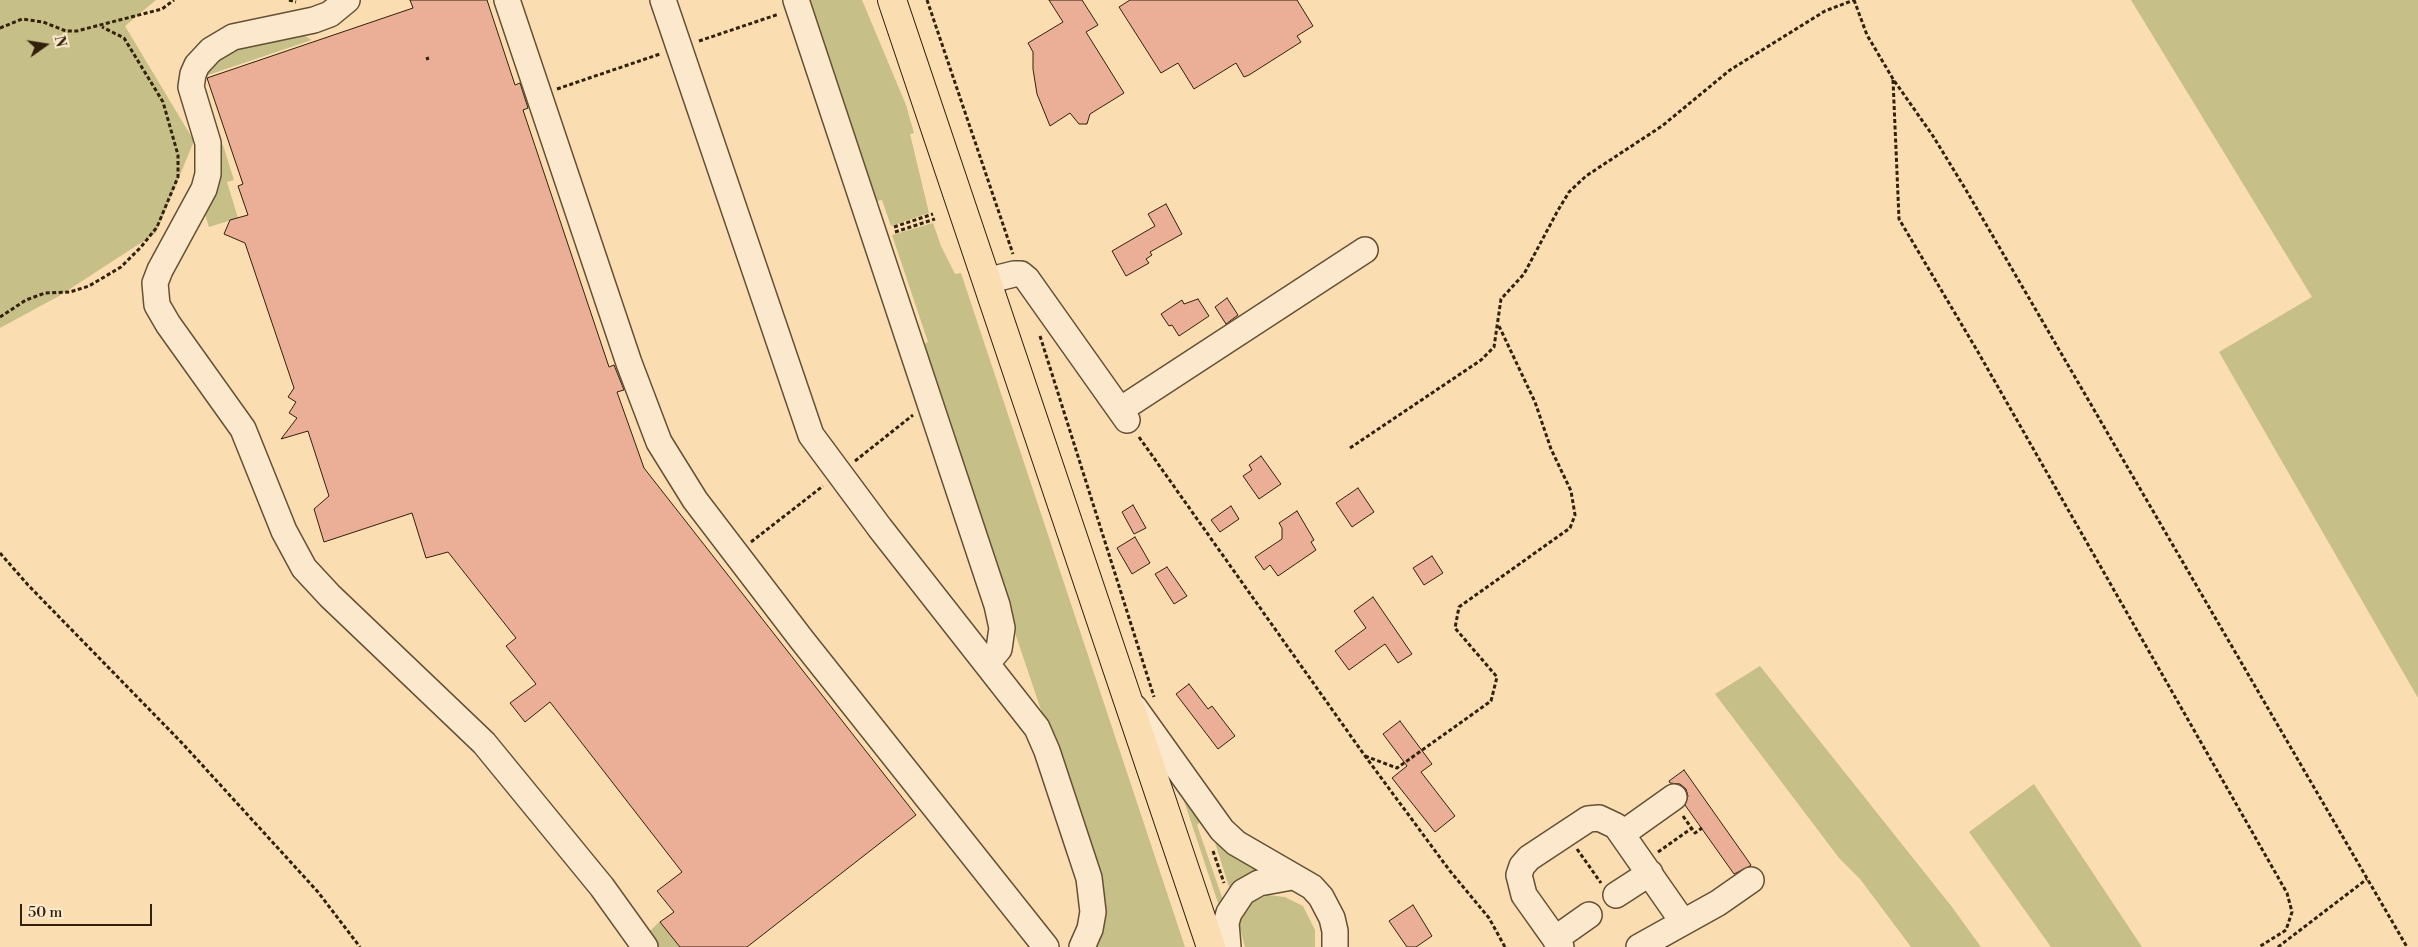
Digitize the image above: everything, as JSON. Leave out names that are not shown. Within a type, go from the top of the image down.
[{"type":"main road","points":[[892,0],[1211,947]]},
{"type":"street","points":[[347,0],[330,14],[314,20],[232,37],[211,50],[197,65],[192,74],[191,87],[208,143],[208,174],[204,189],[160,270],[155,283],[157,305],[168,324],[243,430],[284,531],[304,568],[330,596],[484,743],[602,887],[646,947]]},
{"type":"street","points":[[508,0],[629,363],[659,442],[695,500],[802,640],[1046,947]]},
{"type":"street","points":[[663,0],[811,435],[880,528],[1037,728],[1047,751],[1089,878],[1093,912],[1090,929],[1082,947]]},
{"type":"street","points":[[796,0],[997,605],[1002,628],[999,649],[987,663]]},
{"type":"street","points":[[986,281],[1020,274],[1027,279],[1124,415],[1365,250]]},
{"type":"street","points":[[1124,693],[1214,818],[1236,843],[1312,887],[1328,907],[1335,931],[1335,947]]},
{"type":"street","points":[[1622,834],[1681,803]]},
{"type":"street","points":[[1588,915],[1558,943],[1524,895],[1519,875],[1522,866],[1529,858],[1565,832],[1588,819],[1599,818],[1616,826],[1683,922]]},
{"type":"street","points":[[1611,892],[1650,873]]},
{"type":"street","points":[[1228,947],[1226,923],[1234,903],[1243,892],[1259,883],[1292,877]]},
{"type":"street","points":[[1639,947],[1718,903],[1751,880]]},
{"type":"path","points":[[0,28],[22,19],[43,22],[66,31],[78,31],[162,9],[174,0]]},
{"type":"path","points":[[927,0],[1020,274]]},
{"type":"path","points":[[1350,448],[1481,360],[1494,347],[1501,299],[1524,274],[1569,192],[1586,176],[1662,126],[1730,70],[1825,11],[1854,0],[1867,35],[1893,79],[1933,136],[1966,190],[2407,947]]},
{"type":"path","points":[[0,317],[26,300],[45,293],[70,292],[89,286],[121,267],[157,227],[178,177],[178,155],[162,102],[124,38],[102,27]]},
{"type":"path","points":[[1893,79],[1899,219],[2002,394],[2287,893],[2292,912],[2286,930],[2259,947]]},
{"type":"path","points":[[889,229],[933,214]]},
{"type":"path","points":[[1365,756],[1397,768],[1491,701],[1497,677],[1455,628],[1459,608],[1570,528],[1574,515],[1572,491],[1551,449],[1535,402],[1498,325]]},
{"type":"path","points":[[1038,331],[1155,700]]},
{"type":"path","points":[[1124,415],[1365,756],[1450,871],[1489,918],[1505,947]]},
{"type":"path","points":[[0,553],[28,585],[190,751],[318,892],[360,947]]},
{"type":"path","points":[[1681,803],[1682,814],[1695,833],[1702,828]]},
{"type":"path","points":[[1214,818],[1204,826],[1228,897],[1234,903]]},
{"type":"path","points":[[1565,832],[1611,892]]},
{"type":"path","points":[[2278,947],[2367,879]]},
{"type":"shaded area","points":[[0,0],[156,0],[125,26],[194,141],[156,233],[59,296],[0,328]]},
{"type":"shaded area","points":[[809,0],[862,0],[906,105],[914,133],[910,134],[929,213],[891,226],[882,200],[876,201]]},
{"type":"shaded area","points":[[2131,0],[2418,0],[2418,698],[2219,352],[2312,297]]},
{"type":"shaded area","points":[[303,35],[312,40],[205,76],[209,66],[241,43]]},
{"type":"shaded area","points":[[219,144],[223,145],[234,180],[227,182],[238,218],[209,227],[204,211]]},
{"type":"shaded area","points":[[933,223],[941,246],[955,274],[961,273],[1185,947],[1096,947],[1104,919],[1105,900],[1102,882],[1079,823],[938,404],[943,400],[924,344],[928,342],[892,235]]},
{"type":"shaded area","points":[[1760,666],[1952,907],[1981,947],[1911,947],[1860,879],[1839,858],[1715,694]]},
{"type":"shaded area","points":[[2034,784],[2142,947],[2051,947],[1969,832]]},
{"type":"shaded area","points":[[1181,792],[1204,818],[1197,825],[1223,900],[1219,906]]},
{"type":"shaded area","points":[[1210,827],[1270,870],[1230,890]]},
{"type":"shaded area","points":[[1268,895],[1285,897],[1303,906],[1315,930],[1315,947],[1245,947],[1240,928],[1240,917],[1251,903]]},
{"type":"shaded area","points":[[660,921],[680,947],[657,947],[649,932]]},
{"type":"building","points":[[410,0],[487,0],[515,85],[520,83],[528,108],[523,110],[609,367],[614,365],[624,390],[617,392],[644,468],[916,815],[747,947],[680,947],[660,922],[674,912],[657,891],[682,872],[550,702],[525,722],[510,703],[536,684],[506,646],[516,638],[448,552],[426,558],[412,513],[324,542],[314,509],[329,496],[308,431],[281,439],[297,418],[289,413],[296,402],[288,397],[294,388],[245,243],[224,234],[230,220],[248,215],[238,186],[243,184],[207,78],[413,8]]},
{"type":"building","points":[[1049,0],[1082,0],[1098,25],[1086,32],[1124,93],[1090,114],[1087,124],[1079,124],[1070,113],[1050,126],[1037,94],[1033,69],[1033,52],[1028,43],[1063,22]]},
{"type":"building","points":[[1130,0],[1297,0],[1313,26],[1297,36],[1301,42],[1249,75],[1244,77],[1236,63],[1194,89],[1178,63],[1161,73],[1119,7]]},
{"type":"building","points":[[1166,204],[1182,234],[1150,252],[1152,255],[1146,259],[1149,263],[1126,276],[1112,251],[1155,226],[1148,214]]},
{"type":"building","points":[[1227,298],[1238,315],[1226,324],[1215,307]]},
{"type":"building","points":[[1198,299],[1209,316],[1179,336],[1172,325],[1169,326],[1161,314],[1182,300],[1184,304]]},
{"type":"building","points":[[1261,456],[1281,484],[1259,499],[1243,476],[1252,470],[1249,465]]},
{"type":"building","points":[[1358,488],[1374,512],[1352,527],[1336,503]]},
{"type":"building","points":[[1133,505],[1146,528],[1134,534],[1122,512]]},
{"type":"building","points":[[1231,506],[1239,519],[1220,532],[1211,520]]},
{"type":"building","points":[[1297,511],[1314,540],[1311,542],[1316,550],[1278,576],[1270,565],[1264,570],[1255,557],[1282,539],[1282,528],[1279,523]]},
{"type":"building","points":[[1135,537],[1150,563],[1132,574],[1117,548]]},
{"type":"building","points":[[1432,556],[1443,573],[1424,585],[1413,568]]},
{"type":"building","points":[[1167,567],[1187,596],[1174,604],[1155,574]]},
{"type":"building","points":[[1373,597],[1412,654],[1398,663],[1385,644],[1349,670],[1335,651],[1366,628],[1354,611]]},
{"type":"building","points":[[1189,684],[1208,709],[1212,706],[1235,736],[1218,749],[1176,694]]},
{"type":"building","points":[[1400,721],[1432,764],[1421,772],[1455,816],[1435,832],[1392,778],[1407,766],[1383,734]]},
{"type":"building","points":[[1684,770],[1750,866],[1734,874],[1685,805],[1688,796],[1686,789],[1680,784],[1670,783],[1669,781]]},
{"type":"building","points":[[1413,905],[1432,936],[1416,947],[1407,947],[1389,921]]}]
